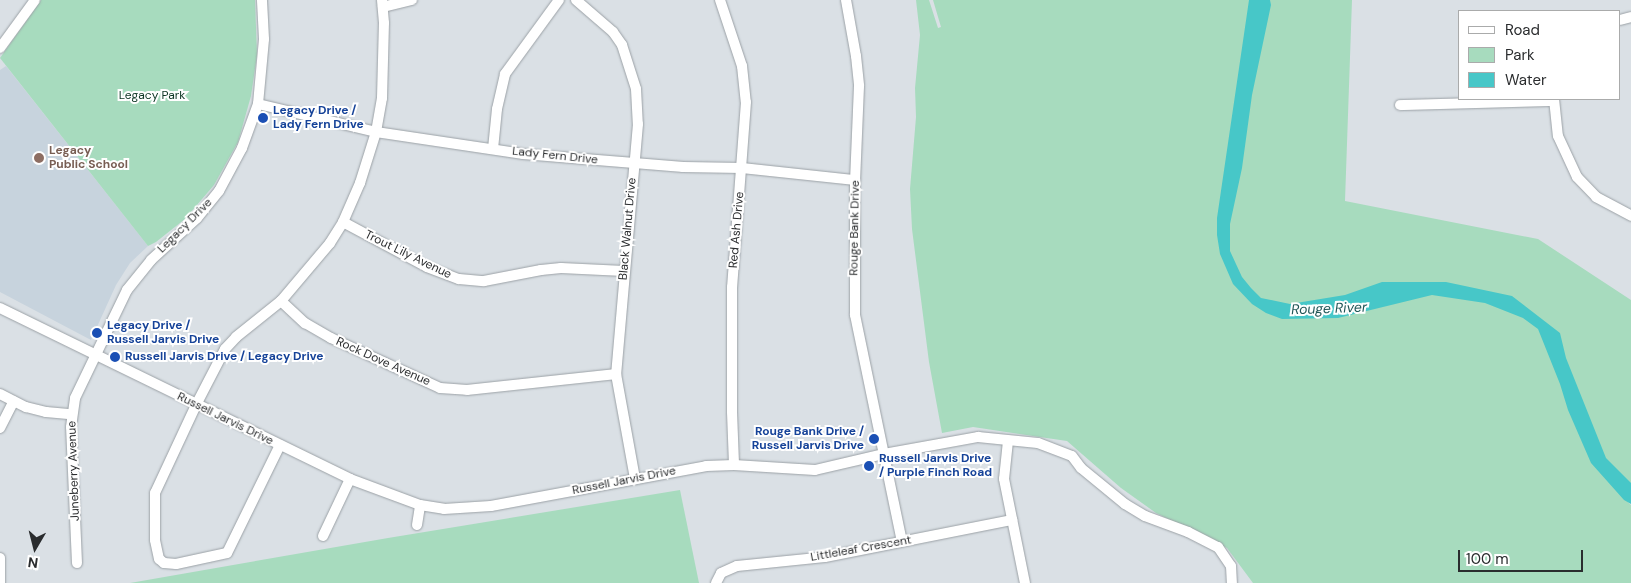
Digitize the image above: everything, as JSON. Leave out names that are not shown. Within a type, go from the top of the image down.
[{"type":"street","points":[[0,48],[36,0]]},
{"type":"street","name":"Legacy Drive","points":[[96,355],[127,290],[137,275],[197,218],[219,191],[242,148],[258,104],[264,39],[262,0]]},
{"type":"street","points":[[280,445],[227,553],[176,564],[164,563],[159,559],[155,540],[155,493],[196,405],[225,349],[236,337],[281,301],[330,243],[343,222],[360,183],[376,132],[383,91],[382,4],[412,0]]},
{"type":"street","points":[[493,149],[497,110],[505,74],[559,0]]},
{"type":"street","name":"Black Walnut Drive","points":[[576,0],[613,32],[624,52],[636,89],[638,124],[616,374],[635,479]]},
{"type":"street","name":"Red Ash Drive","points":[[720,0],[742,66],[746,102],[731,316],[734,465]]},
{"type":"street","name":"Rouge Bank Drive","points":[[846,0],[859,86],[855,180],[855,314],[902,541]]},
{"type":"street","points":[[1400,105],[1554,100],[1558,136],[1562,149],[1576,177],[1596,197],[1631,216]]},
{"type":"street","name":"Lady Fern Drive","points":[[258,104],[376,132],[523,154],[683,167],[742,168],[855,180]]},
{"type":"street","name":"Trout Lily Avenue","points":[[343,222],[427,267],[459,279],[484,281],[561,268],[624,271]]},
{"type":"street","name":"Rock Dove Avenue","points":[[281,301],[305,323],[331,338],[440,388],[467,390],[616,374]]},
{"type":"street","name":"Russell Jarvis Drive","points":[[0,308],[350,479],[420,505],[444,509],[491,506],[706,466],[734,465],[815,470],[884,454],[978,437],[1038,443],[1072,456],[1081,468],[1125,504],[1145,516],[1188,532],[1218,547],[1231,566],[1232,583]]},
{"type":"street","name":"Juneberry Avenue","points":[[78,563],[71,414],[75,398],[96,355]]},
{"type":"street","points":[[0,394],[46,412],[71,414]]},
{"type":"street","points":[[0,428],[14,401]]},
{"type":"street","points":[[1008,441],[1004,479],[1025,583]]},
{"type":"street","points":[[323,536],[350,479]]},
{"type":"street","points":[[417,525],[420,505]]},
{"type":"street","name":"Littleleaf Crescent","points":[[716,583],[721,573],[737,566],[825,556],[1012,520]]},
{"type":"street","points":[[0,558],[0,583]]},
{"type":"shaded area","name":"Legacy Public School","points":[[6,66],[148,246],[130,263],[116,285],[91,340],[0,292],[0,70]]},
{"type":"green space","name":"Legacy Park","points":[[41,0],[255,0],[257,55],[251,96],[238,142],[214,185],[185,219],[148,246],[0,58]]},
{"type":"green space","points":[[916,0],[929,0],[938,28],[941,27],[933,0],[1352,0],[1345,201],[1538,239],[1631,300],[1631,501],[1628,502],[1631,505],[1631,583],[1253,583],[1227,548],[1156,513],[1121,488],[1067,441],[973,427],[942,433],[929,362],[912,229],[910,189],[916,117],[915,88],[920,35]]},
{"type":"green space","points":[[680,490],[699,583],[130,583],[388,538]]},
{"type":"water","name":"Rouge River","points":[[1249,0],[1270,0],[1271,5],[1252,95],[1242,168],[1230,224],[1230,251],[1242,277],[1261,298],[1290,304],[1345,295],[1382,282],[1446,282],[1512,296],[1560,333],[1566,358],[1606,458],[1631,483],[1631,504],[1624,500],[1591,463],[1568,410],[1560,384],[1538,329],[1523,318],[1485,303],[1432,295],[1338,318],[1282,319],[1266,313],[1252,304],[1233,284],[1220,254],[1217,218]]},
{"type":"place","name":"Legacy Drive / Lady Fern Drive","points":[[263,118]]},
{"type":"place","name":"Legacy Public School","points":[[39,158]]},
{"type":"place","name":"Legacy Drive / Russell Jarvis Drive","points":[[97,333]]},
{"type":"place","name":"Russell Jarvis Drive / Legacy Drive","points":[[115,357]]},
{"type":"place","name":"Rouge Bank Drive / Russell Jarvis Drive","points":[[874,439]]},
{"type":"place","name":"Russell Jarvis Drive / Purple Finch Road","points":[[869,466]]}]
